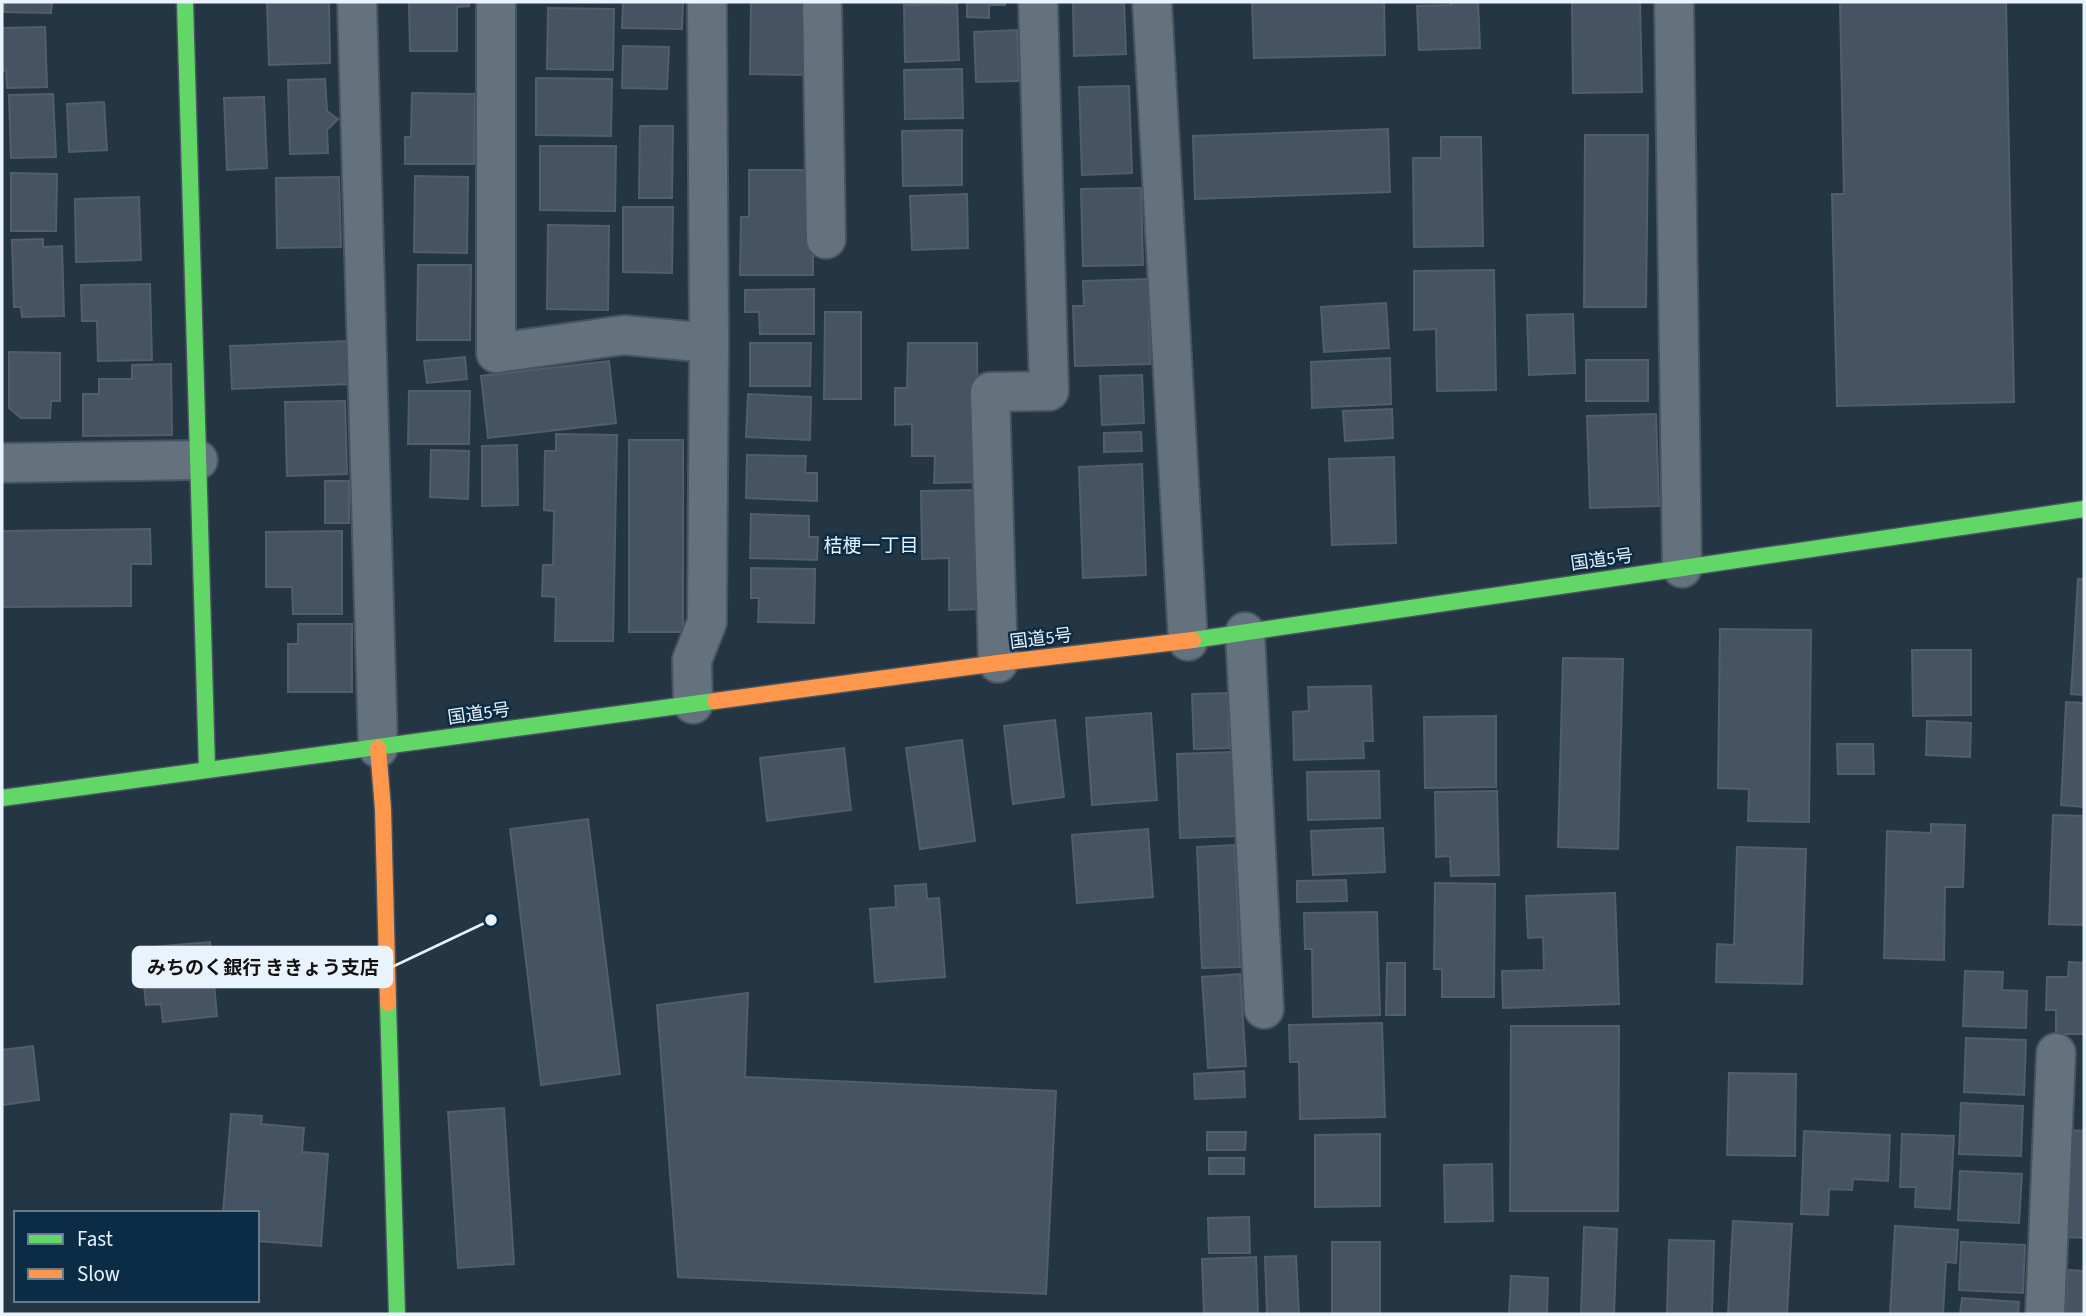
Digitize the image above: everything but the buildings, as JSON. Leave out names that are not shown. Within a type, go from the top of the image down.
[{"type":"main road","points":[[186,2],[207,769]]},
{"type":"main road","name":"国道5号","points":[[2,798],[998,663],[1188,640],[2084,509]]},
{"type":"main road","points":[[378,748],[383,809],[397,1314]]},
{"type":"street","points":[[357,2],[378,748]]},
{"type":"street","points":[[496,2],[496,354],[624,335],[709,343]]},
{"type":"street","points":[[693,704],[692,660],[707,622],[707,2]]},
{"type":"street","points":[[822,2],[826,239]]},
{"type":"street","points":[[998,663],[990,392],[1049,391],[1038,2]]},
{"type":"street","points":[[1152,2],[1188,640]]},
{"type":"street","points":[[1674,2],[1682,568]]},
{"type":"street","points":[[2,463],[198,460]]},
{"type":"street","points":[[1245,632],[1264,1009]]},
{"type":"street","points":[[2045,1314],[2056,1053]]},
{"type":"traffic: fast","points":[[185,2],[207,769]]},
{"type":"traffic: fast","points":[[1193,640],[2084,509]]},
{"type":"traffic: fast","points":[[2,798],[715,701]]},
{"type":"traffic: fast","points":[[388,1003],[397,1314]]},
{"type":"traffic: slow","points":[[715,701],[1193,640]]},
{"type":"traffic: slow","points":[[378,748],[383,809],[388,1003]]},
{"type":"place","name":"みちのく銀行 ききょう支店","points":[[491,920]]},
{"type":"district","name":"桔梗一丁目","points":[[871,546]]}]
